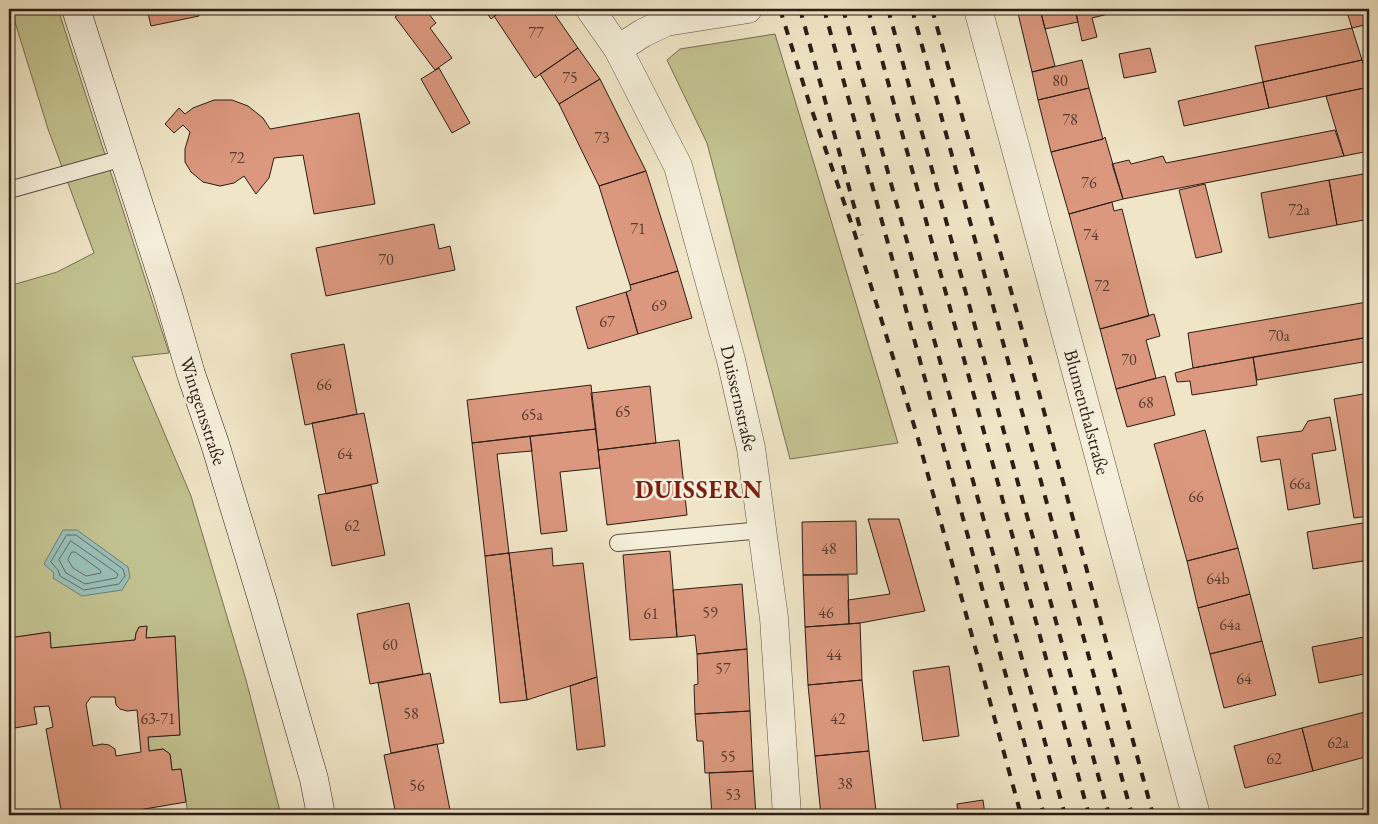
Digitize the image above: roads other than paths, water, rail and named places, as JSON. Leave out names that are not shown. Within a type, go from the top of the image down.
[{"type":"street","name":"Wintgensstraße","points":[[76,9],[168,294],[191,374],[215,444],[314,779],[321,815]]},
{"type":"street","name":"Duissernstraße","points":[[590,9],[618,49],[678,166],[731,360],[751,448],[774,618],[787,815]]},
{"type":"street","points":[[618,49],[666,22],[748,9]]},
{"type":"street","name":"Blumenthalstraße","points":[[978,9],[1196,815]]},
{"type":"lane","points":[[9,190],[123,158]]},
{"type":"lane","points":[[618,544],[762,530]]},
{"type":"water","points":[[63,530],[77,530],[128,567],[130,577],[122,590],[82,596],[53,578],[54,573],[44,564]]},
{"type":"railway","points":[[780,9],[809,102],[854,231],[917,435],[1021,815]]},
{"type":"railway","points":[[800,9],[862,235]]},
{"type":"railway","points":[[824,9],[1044,815]]},
{"type":"railway","points":[[843,9],[1065,815]]},
{"type":"railway","points":[[868,9],[1089,815]]},
{"type":"railway","points":[[888,9],[1109,815]]},
{"type":"railway","points":[[912,9],[1132,815]]},
{"type":"railway","points":[[932,9],[1022,330],[1153,815]]},
{"type":"district","name":"DUISSERN","points":[[699,489]]}]
